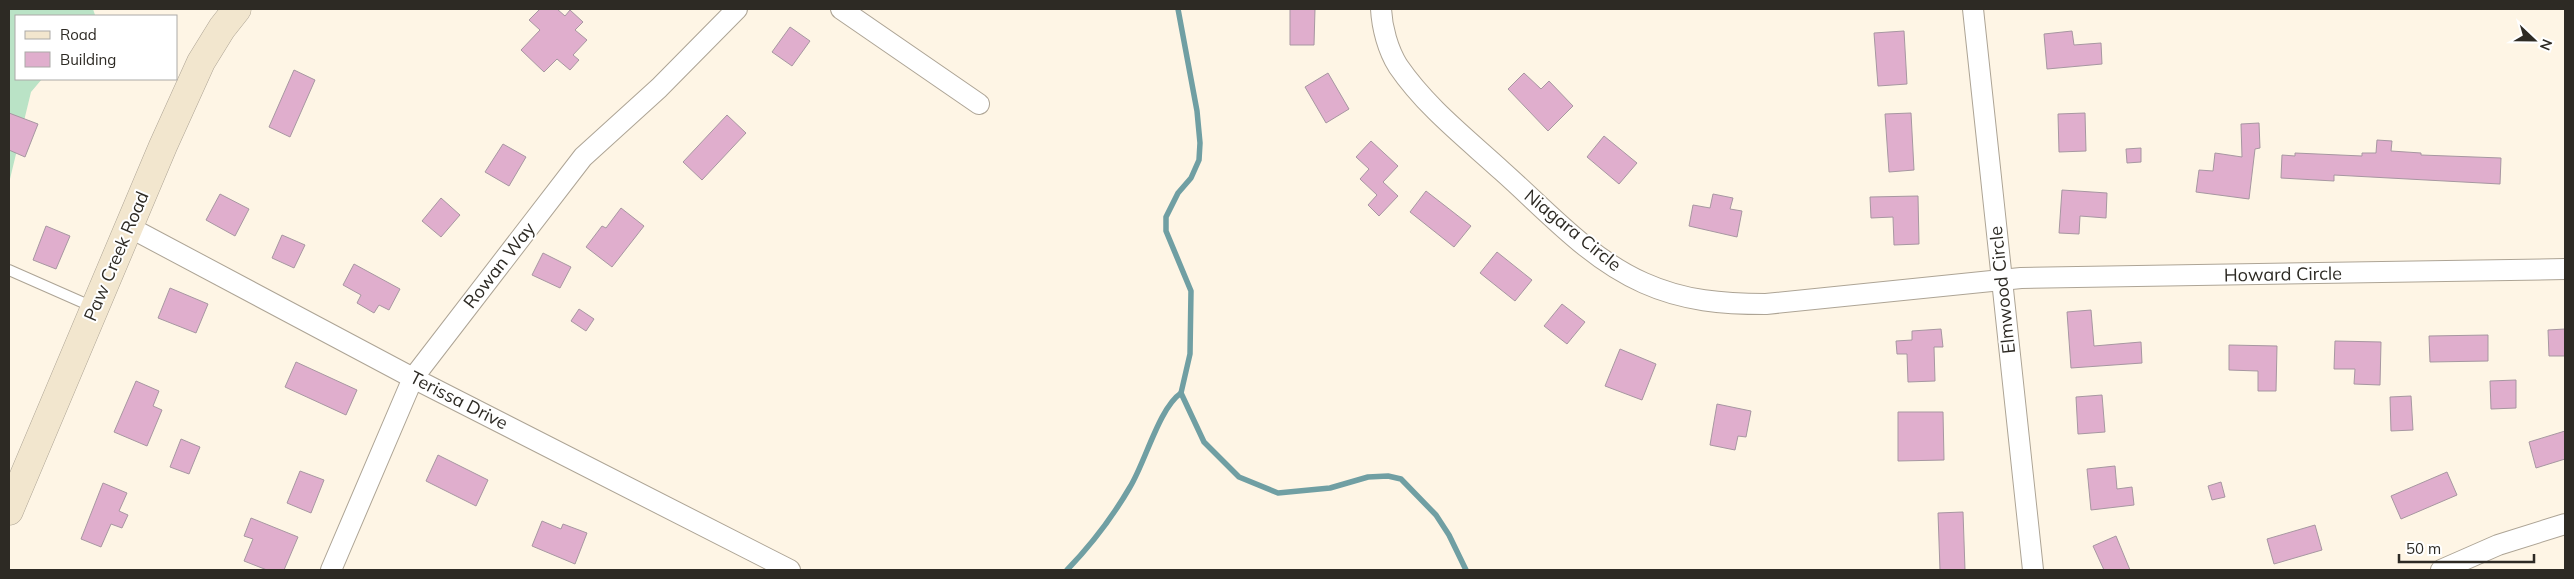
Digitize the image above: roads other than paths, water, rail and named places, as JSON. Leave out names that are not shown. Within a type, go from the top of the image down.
[{"type":"street","name":"Paw Creek Road","points":[[9,511],[128,227],[201,62],[222,28],[238,9]]},
{"type":"street","name":"Rowan Way","points":[[330,570],[413,378],[584,157],[673,74],[737,9]]},
{"type":"street","points":[[841,9],[979,104]]},
{"type":"street","name":"Niagara Circle","points":[[1381,9],[1384,30],[1397,64],[1411,84],[1442,116],[1606,262],[1650,286],[1691,299],[1725,304],[1766,304],[2001,279]]},
{"type":"street","name":"Elmwood Circle","points":[[1973,9],[2033,570]]},
{"type":"street","name":"Terissa Drive","points":[[128,227],[413,378],[790,570]]},
{"type":"street","name":"Howard Circle","points":[[2001,279],[2565,269]]},
{"type":"street","points":[[2441,570],[2498,545],[2565,524]]},
{"type":"lane","points":[[9,270],[94,308]]},
{"type":"waterway","points":[[1178,9],[1197,111],[1200,143],[1199,160],[1191,178],[1178,193],[1166,217],[1166,231],[1191,291],[1190,354],[1181,393],[1204,442],[1239,477],[1278,493],[1330,488],[1368,477],[1388,476],[1401,479],[1436,515],[1449,535],[1466,570]]},
{"type":"waterway","points":[[1067,570],[1101,531],[1116,510],[1136,477],[1159,423],[1173,400],[1181,393]]}]
